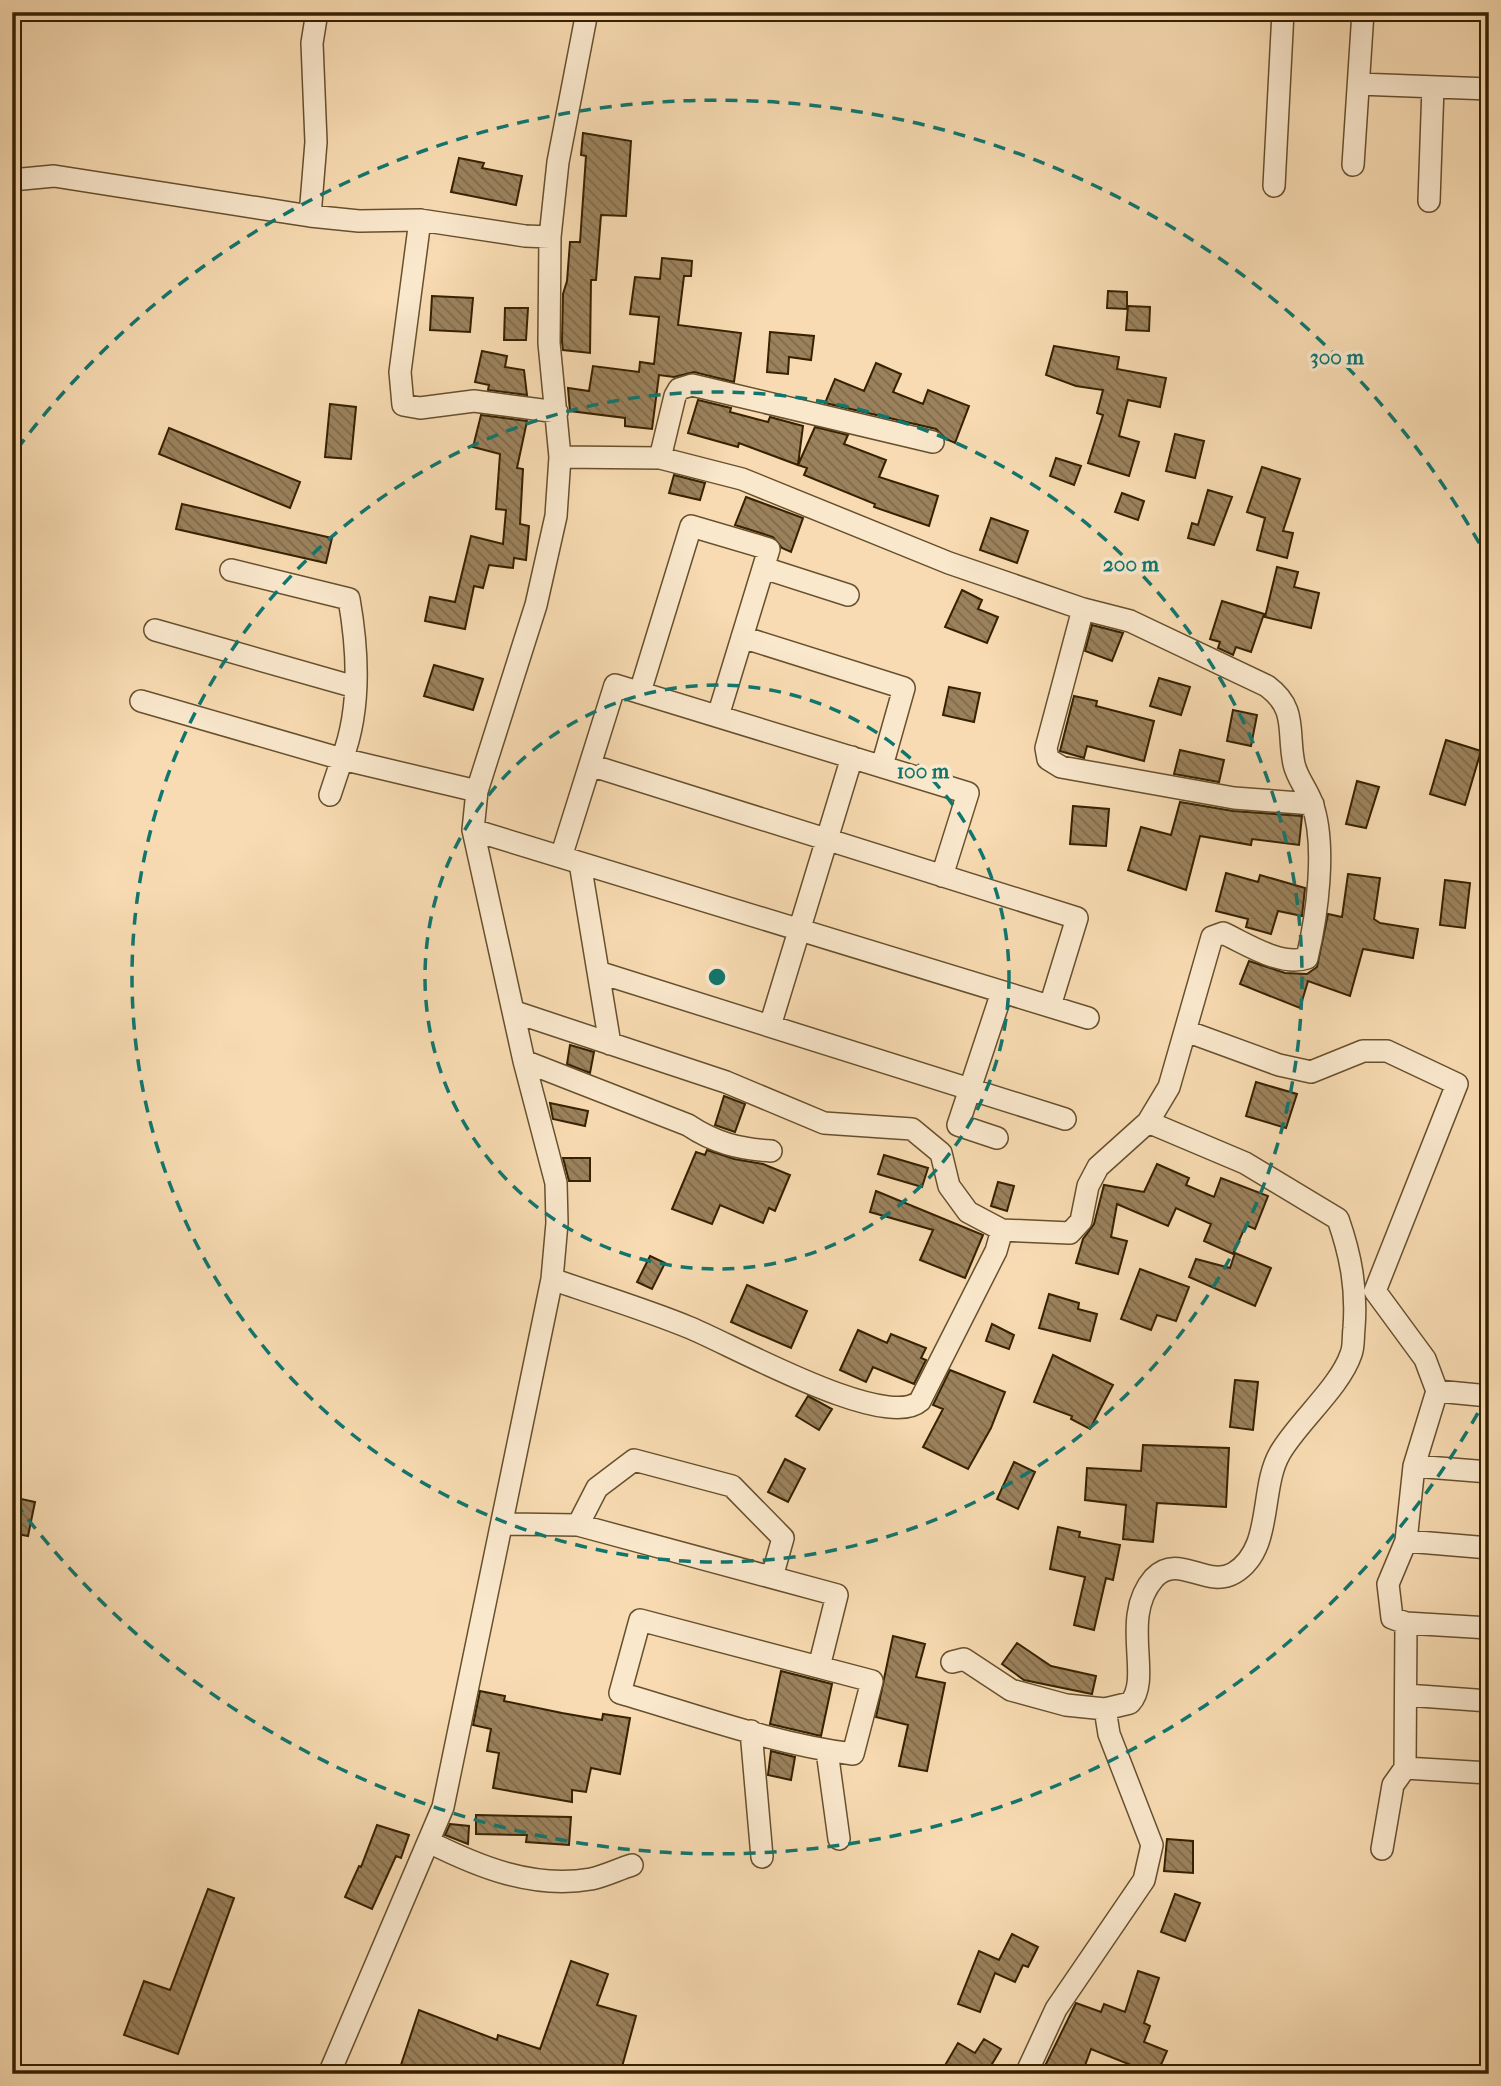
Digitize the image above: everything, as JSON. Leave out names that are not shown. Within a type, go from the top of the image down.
[{"type":"street","points":[[310,216],[316,142],[312,44],[317,12]]},
{"type":"street","points":[[329,2074],[443,1807],[552,1279],[557,1223],[556,1183],[524,1060],[473,830],[477,791],[536,605],[556,516],[560,457],[549,342],[550,237],[558,162],[587,12]]},
{"type":"street","points":[[1274,186],[1283,12]]},
{"type":"street","points":[[1353,165],[1363,12]]},
{"type":"street","points":[[1359,84],[1489,89]]},
{"type":"street","points":[[1429,201],[1433,87]]},
{"type":"street","points":[[12,180],[54,176],[310,216],[359,221],[420,220],[525,236],[550,237]]},
{"type":"street","points":[[420,220],[400,372],[403,405],[420,408],[474,401],[557,412]]},
{"type":"street","points":[[660,458],[675,396],[679,389],[692,384],[933,442]]},
{"type":"street","points":[[514,1012],[726,1082],[824,1123],[912,1129],[941,1153],[949,1186],[968,1212],[1002,1230],[1070,1233],[1081,1221],[1088,1186],[1098,1167],[1147,1122],[1169,1087],[1208,944],[1216,934],[1223,933],[1280,958],[1298,961],[1307,958],[1321,869],[1313,804],[1294,765],[1289,709],[1280,696],[1267,686],[1130,621],[1083,609],[949,563],[742,479],[660,458],[560,457]]},
{"type":"street","points":[[640,692],[691,526],[769,550],[718,716]]},
{"type":"street","points":[[764,568],[848,595]]},
{"type":"street","points":[[231,570],[349,599],[355,687],[353,717],[330,795]]},
{"type":"street","points":[[1083,609],[1046,748],[1048,759],[1061,767],[1234,798],[1313,804]]},
{"type":"street","points":[[155,630],[355,687]]},
{"type":"street","points":[[742,637],[904,688],[882,766]]},
{"type":"street","points":[[610,1044],[598,972],[571,860],[590,765],[615,685],[968,793],[942,876]]},
{"type":"street","points":[[141,701],[342,759],[477,791]]},
{"type":"street","points":[[770,1026],[852,757]]},
{"type":"street","points":[[590,765],[1077,918],[1049,1006]]},
{"type":"street","points":[[473,830],[1088,1018]]},
{"type":"street","points":[[598,972],[1065,1119]]},
{"type":"street","points":[[998,1138],[958,1125],[1002,992]]},
{"type":"street","points":[[1186,1031],[1279,1065],[1311,1072],[1363,1051],[1387,1051],[1457,1084],[1375,1291],[1425,1359],[1437,1391],[1414,1466],[1406,1541],[1388,1584],[1392,1618],[1406,1623],[1489,1628]]},
{"type":"street","points":[[524,1060],[688,1125],[711,1140],[741,1149],[771,1151]]},
{"type":"street","points":[[952,1662],[964,1659],[1011,1690],[1066,1706],[1105,1709],[1130,1703],[1136,1697],[1139,1685],[1136,1614],[1153,1579],[1163,1572],[1180,1567],[1210,1577],[1222,1577],[1234,1573],[1254,1555],[1279,1454],[1323,1398],[1351,1355],[1356,1302],[1352,1261],[1338,1219],[1245,1163],[1147,1122]]},
{"type":"street","points":[[552,1279],[689,1327],[818,1387],[854,1400],[911,1407],[920,1401],[996,1251],[1002,1230]]},
{"type":"street","points":[[1437,1391],[1489,1396]]},
{"type":"street","points":[[578,1525],[597,1488],[634,1460],[732,1486],[783,1538],[772,1577]]},
{"type":"street","points":[[1414,1466],[1489,1472]]},
{"type":"street","points":[[503,1524],[578,1525],[837,1595],[819,1667]]},
{"type":"street","points":[[1406,1541],[1489,1548]]},
{"type":"street","points":[[640,1620],[872,1681],[853,1754],[827,1751],[751,1731],[620,1693],[640,1620]]},
{"type":"street","points":[[1382,1849],[1393,1785],[1405,1768],[1406,1623]]},
{"type":"street","points":[[1406,1695],[1489,1701]]},
{"type":"street","points":[[1026,2074],[1056,2009],[1144,1880],[1151,1857],[1152,1844],[1109,1734],[1105,1709]]},
{"type":"street","points":[[751,1731],[762,1857]]},
{"type":"street","points":[[827,1751],[839,1839]]},
{"type":"street","points":[[1405,1768],[1489,1773]]},
{"type":"street","points":[[429,1842],[474,1865],[510,1875],[549,1881],[592,1879],[632,1865]]},
{"type":"building","points":[[583,133],[631,141],[626,216],[601,215],[596,280],[591,280],[590,353],[563,350],[562,342],[563,294],[567,281],[570,242],[580,242],[586,156],[581,155]]},
{"type":"building","points":[[459,158],[484,163],[482,168],[522,176],[516,205],[451,192]]},
{"type":"building","points":[[662,258],[692,261],[691,276],[684,276],[678,325],[741,333],[734,382],[694,372],[674,377],[659,375],[652,429],[625,426],[625,418],[570,411],[568,388],[589,391],[593,366],[639,372],[640,362],[654,364],[659,317],[630,314],[635,277],[660,279]]},
{"type":"building","points":[[1108,291],[1127,292],[1127,309],[1107,308]]},
{"type":"building","points":[[432,296],[473,298],[470,332],[430,330]]},
{"type":"building","points":[[1128,306],[1150,307],[1149,331],[1126,330]]},
{"type":"building","points":[[505,308],[528,308],[526,340],[504,340]]},
{"type":"building","points":[[770,332],[814,336],[811,360],[789,357],[788,374],[767,372]]},
{"type":"building","points":[[1054,346],[1119,357],[1117,369],[1166,378],[1160,407],[1128,400],[1119,436],[1139,442],[1129,476],[1088,463],[1103,415],[1097,413],[1103,390],[1076,386],[1046,375]]},
{"type":"building","points":[[482,351],[507,356],[505,367],[524,370],[527,395],[488,390],[489,385],[475,382]]},
{"type":"building","points":[[876,363],[901,374],[893,392],[923,404],[928,390],[969,406],[955,443],[946,439],[936,429],[825,403],[835,379],[864,391]]},
{"type":"building","points":[[698,400],[731,408],[730,412],[768,422],[770,417],[803,426],[798,465],[739,443],[738,447],[688,433]]},
{"type":"building","points":[[330,404],[356,407],[351,459],[325,457]]},
{"type":"building","points":[[481,415],[527,421],[517,468],[523,469],[520,524],[529,526],[526,560],[514,558],[513,568],[489,565],[483,588],[474,586],[465,629],[425,621],[430,597],[455,602],[471,536],[503,544],[506,510],[496,509],[500,454],[473,447]]},
{"type":"building","points":[[815,427],[848,435],[844,444],[886,460],[879,477],[938,496],[929,526],[874,507],[875,504],[804,475],[807,468],[798,465]]},
{"type":"building","points":[[169,428],[300,482],[290,508],[159,454]]},
{"type":"building","points":[[1175,434],[1204,441],[1195,478],[1166,471]]},
{"type":"building","points":[[1056,458],[1081,466],[1074,485],[1050,476]]},
{"type":"building","points":[[1262,467],[1300,479],[1283,531],[1293,533],[1287,558],[1257,550],[1265,518],[1247,512]]},
{"type":"building","points":[[674,475],[705,483],[700,500],[669,493]]},
{"type":"building","points":[[1208,490],[1232,497],[1214,545],[1188,538],[1192,523],[1198,525]]},
{"type":"building","points":[[1122,493],[1144,501],[1138,520],[1115,512]]},
{"type":"building","points":[[746,497],[803,518],[791,552],[782,548],[773,537],[735,525]]},
{"type":"building","points":[[182,504],[332,538],[326,563],[176,529]]},
{"type":"building","points":[[991,518],[1028,531],[1017,563],[980,550]]},
{"type":"building","points":[[1277,567],[1298,572],[1294,587],[1319,593],[1311,628],[1265,617]]},
{"type":"building","points":[[962,590],[982,600],[978,609],[998,617],[987,643],[945,627]]},
{"type":"building","points":[[1222,601],[1264,614],[1251,652],[1236,647],[1233,655],[1218,648],[1220,642],[1210,639]]},
{"type":"building","points":[[1092,625],[1123,633],[1112,661],[1085,651]]},
{"type":"building","points":[[434,665],[483,679],[473,710],[424,696]]},
{"type":"building","points":[[1159,678],[1190,687],[1181,715],[1150,706]]},
{"type":"building","points":[[949,687],[980,693],[974,722],[943,715]]},
{"type":"building","points":[[1074,696],[1097,701],[1096,706],[1154,721],[1144,761],[1087,746],[1084,758],[1060,751]]},
{"type":"building","points":[[1233,710],[1257,715],[1251,746],[1227,741]]},
{"type":"building","points":[[1446,740],[1481,751],[1465,805],[1430,794]]},
{"type":"building","points":[[1180,750],[1224,760],[1219,782],[1174,774]]},
{"type":"building","points":[[1357,781],[1379,787],[1366,828],[1346,824]]},
{"type":"building","points":[[1180,802],[1233,811],[1302,816],[1299,845],[1252,839],[1251,845],[1200,836],[1186,890],[1128,870],[1141,827],[1171,835]]},
{"type":"building","points":[[1073,806],[1109,809],[1106,846],[1070,844]]},
{"type":"building","points":[[1226,873],[1258,882],[1260,875],[1305,888],[1302,916],[1278,911],[1271,934],[1246,927],[1248,919],[1216,911]]},
{"type":"building","points":[[1348,874],[1380,878],[1374,919],[1380,923],[1418,929],[1413,958],[1363,949],[1350,996],[1308,981],[1300,1008],[1240,984],[1249,961],[1285,973],[1307,974],[1317,967],[1328,914],[1342,917]]},
{"type":"building","points":[[1445,880],[1470,883],[1465,928],[1440,925]]},
{"type":"building","points":[[570,1045],[594,1052],[590,1073],[567,1064]]},
{"type":"building","points":[[1256,1082],[1297,1094],[1286,1128],[1246,1116]]},
{"type":"building","points":[[724,1096],[745,1104],[735,1132],[715,1125]]},
{"type":"building","points":[[550,1103],[588,1111],[585,1126],[553,1119]]},
{"type":"building","points":[[707,1150],[734,1159],[763,1164],[790,1175],[775,1211],[769,1208],[763,1223],[720,1205],[712,1224],[672,1209],[696,1152],[705,1155]]},
{"type":"building","points":[[884,1155],[928,1168],[922,1187],[878,1174]]},
{"type":"building","points":[[563,1158],[590,1158],[590,1181],[569,1181]]},
{"type":"building","points":[[1157,1164],[1189,1178],[1186,1185],[1214,1197],[1221,1178],[1268,1196],[1255,1229],[1246,1225],[1233,1254],[1204,1241],[1211,1224],[1176,1208],[1168,1226],[1117,1204],[1111,1237],[1127,1241],[1118,1274],[1076,1263],[1083,1239],[1094,1224],[1104,1185],[1144,1192]]},
{"type":"building","points":[[998,1182],[1014,1186],[1007,1211],[991,1206]]},
{"type":"building","points":[[876,1191],[983,1235],[965,1278],[920,1260],[933,1230],[870,1212]]},
{"type":"building","points":[[1235,1253],[1271,1268],[1255,1306],[1189,1277],[1196,1259],[1230,1268]]},
{"type":"building","points":[[650,1256],[665,1263],[652,1289],[637,1282]]},
{"type":"building","points":[[1140,1269],[1189,1287],[1176,1321],[1157,1315],[1151,1330],[1121,1319]]},
{"type":"building","points":[[747,1285],[807,1311],[791,1348],[731,1322]]},
{"type":"building","points":[[1049,1294],[1079,1303],[1078,1309],[1097,1314],[1090,1341],[1039,1328]]},
{"type":"building","points":[[992,1324],[1014,1335],[1009,1349],[986,1341]]},
{"type":"building","points":[[858,1330],[887,1343],[891,1334],[926,1348],[921,1358],[926,1360],[914,1384],[873,1367],[866,1382],[840,1370]]},
{"type":"building","points":[[1053,1355],[1113,1385],[1090,1429],[1071,1419],[1072,1416],[1034,1402]]},
{"type":"building","points":[[950,1370],[1005,1392],[991,1428],[968,1469],[923,1447],[943,1409],[933,1405]]},
{"type":"building","points":[[1235,1380],[1258,1382],[1253,1430],[1230,1427]]},
{"type":"building","points":[[808,1396],[832,1409],[819,1430],[796,1416]]},
{"type":"building","points":[[1143,1445],[1229,1448],[1226,1507],[1157,1503],[1153,1542],[1123,1539],[1126,1505],[1085,1500],[1087,1468],[1141,1471]]},
{"type":"building","points":[[785,1459],[805,1469],[788,1502],[768,1492]]},
{"type":"building","points":[[1014,1462],[1035,1472],[1018,1509],[997,1499]]},
{"type":"building","points":[[12,1497],[35,1502],[28,1536],[12,1533]]},
{"type":"building","points":[[1058,1527],[1080,1532],[1079,1537],[1120,1545],[1113,1580],[1106,1578],[1094,1630],[1074,1625],[1085,1577],[1050,1569]]},
{"type":"building","points":[[893,1636],[925,1644],[916,1677],[945,1683],[927,1771],[899,1766],[908,1725],[876,1717]]},
{"type":"building","points":[[1017,1643],[1051,1666],[1096,1676],[1092,1694],[1024,1680],[1002,1664]]},
{"type":"building","points":[[781,1671],[832,1684],[821,1736],[770,1724]]},
{"type":"building","points":[[480,1691],[505,1696],[504,1701],[562,1713],[602,1720],[603,1714],[630,1718],[620,1774],[591,1768],[586,1792],[572,1790],[572,1802],[493,1788],[499,1753],[487,1751],[491,1729],[473,1725]]},
{"type":"building","points":[[771,1751],[795,1757],[791,1780],[768,1775]]},
{"type":"building","points":[[476,1815],[571,1817],[569,1845],[526,1842],[527,1835],[476,1834]]},
{"type":"building","points":[[450,1824],[469,1826],[468,1844],[445,1835]]},
{"type":"building","points":[[377,1825],[409,1835],[401,1858],[396,1856],[372,1909],[345,1897],[359,1866],[361,1867]]},
{"type":"building","points":[[1167,1839],[1193,1841],[1193,1873],[1164,1871]]},
{"type":"building","points":[[208,1889],[234,1898],[178,2054],[124,2035],[144,1981],[170,1990]]},
{"type":"building","points":[[1175,1894],[1200,1903],[1185,1941],[1161,1932]]},
{"type":"building","points":[[1012,1934],[1038,1947],[1028,1967],[1023,1965],[1015,1982],[995,1973],[980,2012],[958,2004],[979,1951],[999,1960]]},
{"type":"building","points":[[571,1961],[608,1974],[597,2005],[636,2016],[620,2074],[398,2074],[419,2010],[497,2040],[498,2035],[540,2049]]},
{"type":"building","points":[[1138,1971],[1159,1978],[1144,2023],[1150,2026],[1144,2042],[1167,2051],[1157,2074],[1133,2074],[1136,2067],[1091,2049],[1082,2074],[1041,2074],[1076,2003],[1101,2012],[1104,2004],[1125,2012]]},
{"type":"building","points":[[984,2039],[1001,2049],[986,2074],[940,2074],[958,2043],[975,2053]]}]
